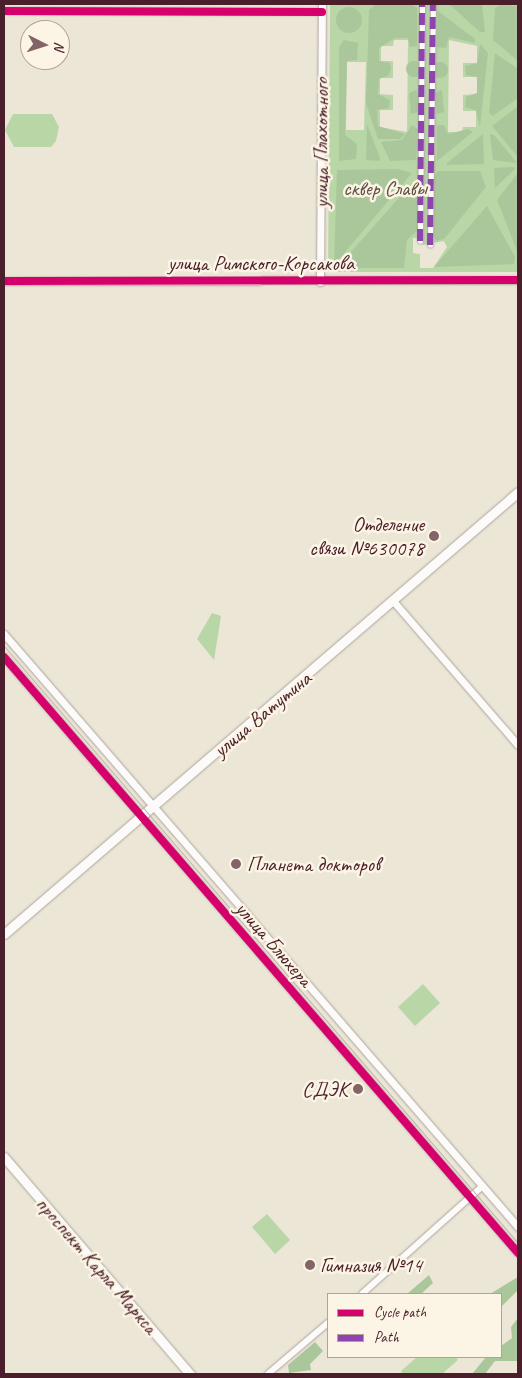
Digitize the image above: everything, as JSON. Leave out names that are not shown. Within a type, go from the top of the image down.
[{"type":"main road","name":"улица Ватутина","points":[[4,934],[140,815],[394,602],[518,492]]},
{"type":"main road","name":"проспект Карла Маркса","points":[[4,1157],[190,1374]]},
{"type":"street","name":"улица Плахотного","points":[[320,282],[322,4]]},
{"type":"street","points":[[420,241],[422,4]]},
{"type":"street","points":[[430,245],[433,4]]},
{"type":"street","points":[[4,11],[322,12]]},
{"type":"street","name":"улица Римского-Корсакова","points":[[4,281],[320,282],[518,280]]},
{"type":"street","points":[[394,602],[518,745]]},
{"type":"street","name":"улица Блюхера","points":[[4,634],[518,1227]]},
{"type":"street","name":"улица Блюхера","points":[[4,658],[518,1253]]},
{"type":"street","points":[[363,1293],[483,1186]]},
{"type":"street","points":[[268,1374],[327,1324]]},
{"type":"green space","name":"сквер Славы","points":[[330,4],[518,4],[518,272],[328,272]],"holes":[[[394,40],[408,40],[407,132],[380,127],[380,110],[393,110],[393,95],[380,94],[380,78],[393,78],[393,61],[381,61],[381,46],[393,46]],[[449,40],[477,46],[477,63],[463,63],[463,77],[477,77],[477,94],[463,95],[463,111],[476,111],[476,127],[463,127],[462,132],[448,132]],[[347,62],[366,62],[364,130],[346,130]],[[413,238],[423,238],[423,245],[444,241],[447,247],[433,268],[420,268],[420,254],[413,253]]]},
{"type":"green space","points":[[412,4],[417,8],[417,46],[410,47],[408,38],[395,38],[379,48],[379,61],[390,63],[391,69],[388,76],[379,79],[378,94],[390,100],[389,108],[377,110],[378,126],[405,134],[400,139],[378,139],[366,103],[369,10],[375,5]]},
{"type":"green space","points":[[450,5],[482,5],[485,32],[480,32]]},
{"type":"green space","points":[[500,5],[518,6],[518,61],[493,40],[495,8]]},
{"type":"green space","points":[[349,7],[358,11],[362,20],[358,29],[349,33],[340,29],[336,20],[340,11]]},
{"type":"green space","points":[[438,11],[475,39],[475,43],[449,37],[446,48],[437,47]]},
{"type":"green space","points":[[344,40],[358,43],[357,60],[347,61],[345,135],[357,144],[356,159],[339,161],[339,47]]},
{"type":"green space","points":[[480,44],[488,53],[480,127],[476,110],[465,107],[466,97],[477,93],[477,77],[466,75],[465,66],[477,63]]},
{"type":"green space","points":[[495,53],[518,69],[518,98],[493,116],[489,113]]},
{"type":"green space","points":[[411,61],[417,61],[422,66],[420,75],[411,77],[406,72],[406,66]]},
{"type":"green space","points":[[440,62],[446,64],[448,70],[446,76],[440,78],[434,76],[432,70],[434,64]]},
{"type":"green space","points":[[417,90],[419,112],[411,114],[409,93]]},
{"type":"green space","points":[[442,90],[444,112],[437,114],[435,93]]},
{"type":"green space","points":[[518,106],[518,157],[492,126]]},
{"type":"green space","points":[[13,114],[52,114],[59,127],[56,141],[51,147],[14,147],[5,130]]},
{"type":"green space","points":[[367,124],[380,158],[380,161],[366,160]]},
{"type":"green space","points":[[412,125],[418,129],[416,160],[390,161],[381,142],[402,140]]},
{"type":"green space","points":[[437,125],[444,125],[448,134],[468,129],[473,132],[437,161]]},
{"type":"green space","points":[[483,134],[484,164],[447,165],[447,163]]},
{"type":"green space","points":[[490,134],[494,135],[517,163],[493,160]]},
{"type":"green space","points":[[512,167],[516,168],[495,188],[494,168]]},
{"type":"green space","points":[[397,169],[412,173],[334,265],[337,170]]},
{"type":"green space","points":[[438,171],[480,171],[486,187],[444,239],[436,241],[432,233],[433,179]]},
{"type":"green space","points":[[518,173],[518,253],[497,200]]},
{"type":"green space","points":[[413,182],[417,185],[417,231],[407,240],[404,268],[343,268],[342,262]]},
{"type":"green space","points":[[487,206],[515,257],[514,264],[434,267]]},
{"type":"green space","points":[[212,613],[221,616],[214,660],[197,639]]},
{"type":"green space","points":[[423,984],[440,1003],[415,1026],[398,1007]]},
{"type":"green space","points":[[267,1214],[290,1240],[275,1254],[252,1227]]},
{"type":"green space","points":[[429,1275],[433,1283],[422,1293],[408,1293]]},
{"type":"green space","points":[[518,1277],[518,1290],[502,1306],[502,1293],[492,1293]]},
{"type":"green space","points":[[518,1318],[518,1361],[495,1361],[485,1374],[472,1374],[485,1358],[502,1358],[502,1345],[512,1338],[511,1327]]},
{"type":"green space","points":[[315,1342],[323,1351],[310,1364],[311,1370],[289,1373],[288,1365]]},
{"type":"green space","points":[[416,1358],[457,1358],[458,1360],[442,1374],[403,1374],[401,1371]]},
{"type":"tram line","points":[[4,646],[518,1243]]},
{"type":"marked path","points":[[420,241],[422,4]]},
{"type":"marked path","points":[[430,245],[433,4]]},
{"type":"cycle path","points":[[4,11],[322,12]]},
{"type":"cycle path","points":[[4,281],[518,280]]},
{"type":"cycle path","points":[[4,657],[518,1253]]},
{"type":"place","name":"Отделение связи №630078","points":[[434,536]]},
{"type":"place","name":"Планета докторов","points":[[236,864]]},
{"type":"place","name":"СДЭК","points":[[358,1089]]},
{"type":"place","name":"Гимназия №14","points":[[310,1265]]}]
